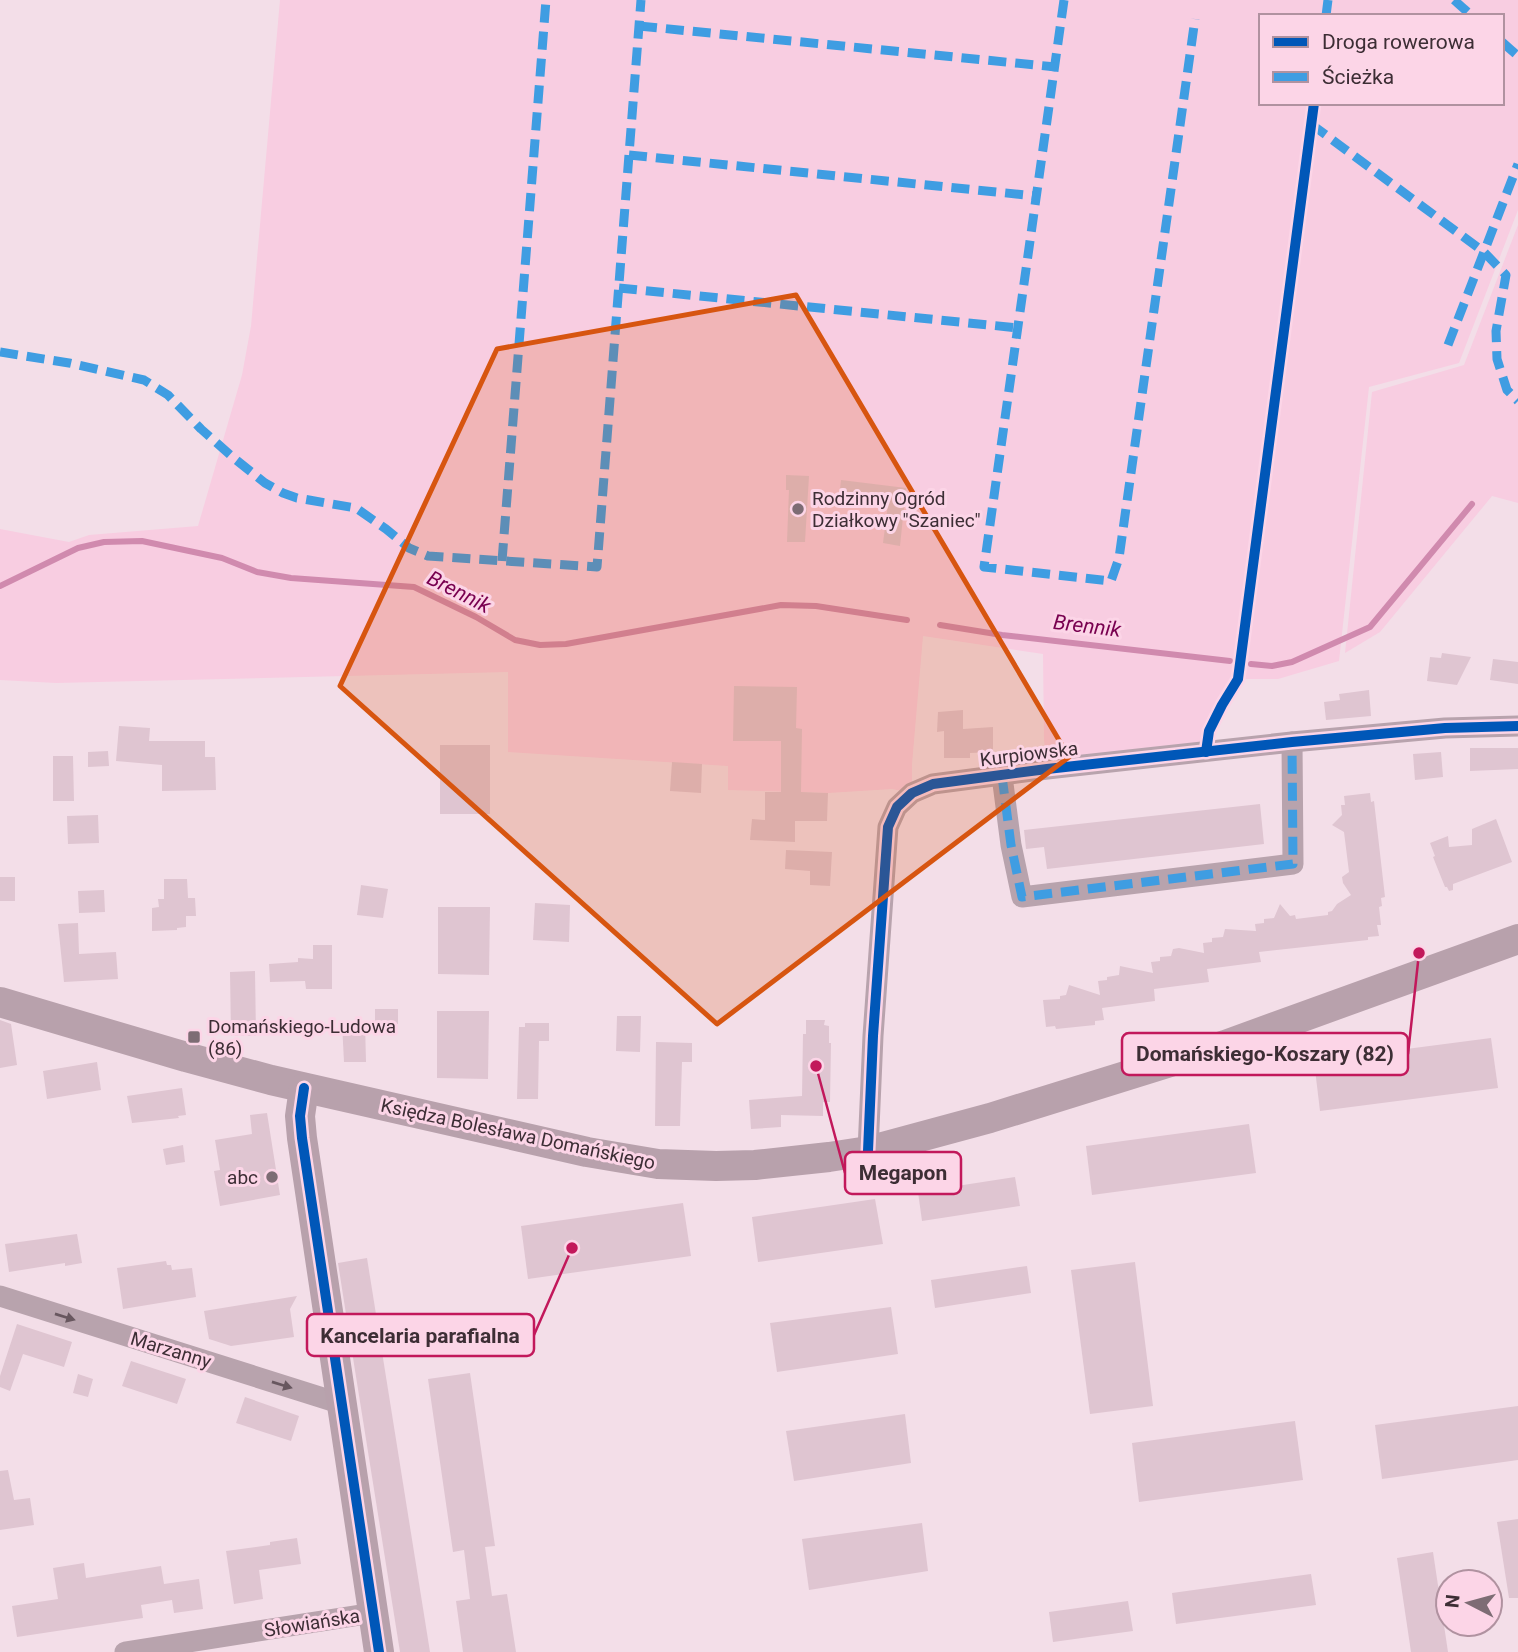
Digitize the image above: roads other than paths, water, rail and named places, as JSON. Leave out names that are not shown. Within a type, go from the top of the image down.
[{"type":"main road","name":"Księdza Bolesława Domańskiego","points":[[0,1002],[186,1057],[304,1088],[587,1152],[658,1164],[755,1165],[868,1151],[976,1122],[1225,1045],[1518,939]]},
{"type":"main road","points":[[304,1088],[300,1116],[302,1138],[379,1652]]},
{"type":"street","name":"Kurpiowska","points":[[868,1151],[888,827],[897,807],[912,793],[933,784],[1292,742],[1445,728],[1518,726]]},
{"type":"street","points":[[1002,776],[1021,897],[1293,864],[1292,742]]},
{"type":"street","name":"Marzanny","points":[[0,1296],[342,1404]]},
{"type":"street","name":"Słowiańska","points":[[125,1652],[373,1613]]},
{"type":"waterway","name":"Brennik","points":[[1251,664],[1272,666],[1292,662],[1370,627],[1472,504]]},
{"type":"waterway","name":"Brennik","points":[[0,586],[78,548],[104,542],[142,541],[222,558],[257,572],[291,578],[414,587],[476,617],[515,640],[540,645],[566,644],[781,605],[816,606],[907,620]]},
{"type":"waterway","name":"Brennik","points":[[940,625],[1002,635],[1230,661]]},
{"type":"place","name":"Rodzinny Ogród Działkowy \"Szaniec\"","points":[[798,509]]},
{"type":"place","name":"Domańskiego-Koszary (82)","points":[[1419,953]]},
{"type":"place","name":"Domańskiego-Ludowa (86)","points":[[194,1037]]},
{"type":"place","name":"Megapon","points":[[816,1066]]},
{"type":"place","name":"abc","points":[[272,1177]]},
{"type":"place","name":"Kancelaria parafialna","points":[[572,1248]]}]
